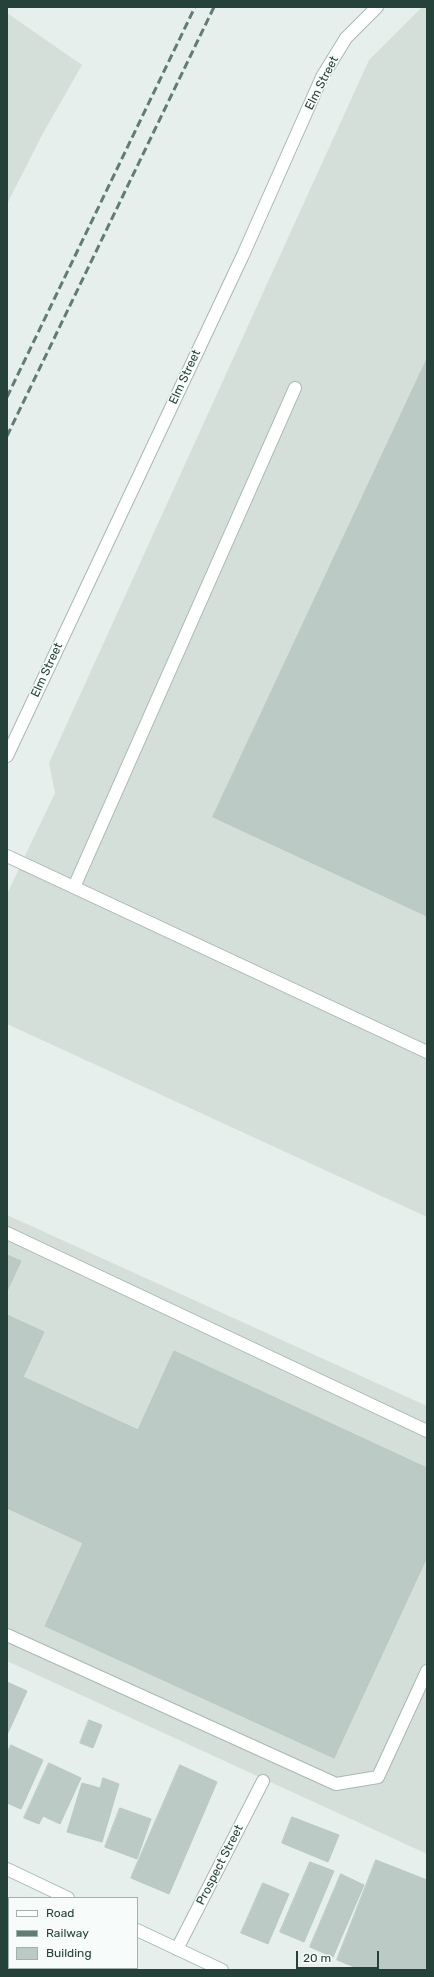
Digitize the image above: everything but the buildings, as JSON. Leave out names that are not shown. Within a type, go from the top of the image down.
[{"type":"street","name":"Elm Street","points":[[7,756],[239,262],[322,77],[346,38],[377,7]]},
{"type":"street","points":[[74,887],[295,388]]},
{"type":"street","points":[[7,856],[427,1052]]},
{"type":"street","points":[[7,1233],[427,1431]]},
{"type":"street","points":[[7,1635],[336,1784],[378,1777],[427,1670]]},
{"type":"street","name":"Prospect Street","points":[[177,1949],[263,1781]]},
{"type":"street","points":[[7,1869],[66,1897]]},
{"type":"street","points":[[138,1930],[222,1970]]},
{"type":"shaded area","points":[[422,7],[427,7],[427,1217],[7,1024],[7,894],[55,793],[49,763],[369,60]]},
{"type":"shaded area","points":[[7,13],[82,65],[42,135],[7,204]]},
{"type":"shaded area","points":[[7,1215],[427,1406],[427,1854],[7,1661]]},
{"type":"railway","points":[[7,397],[195,7]]},
{"type":"railway","points":[[7,436],[214,7]]}]
